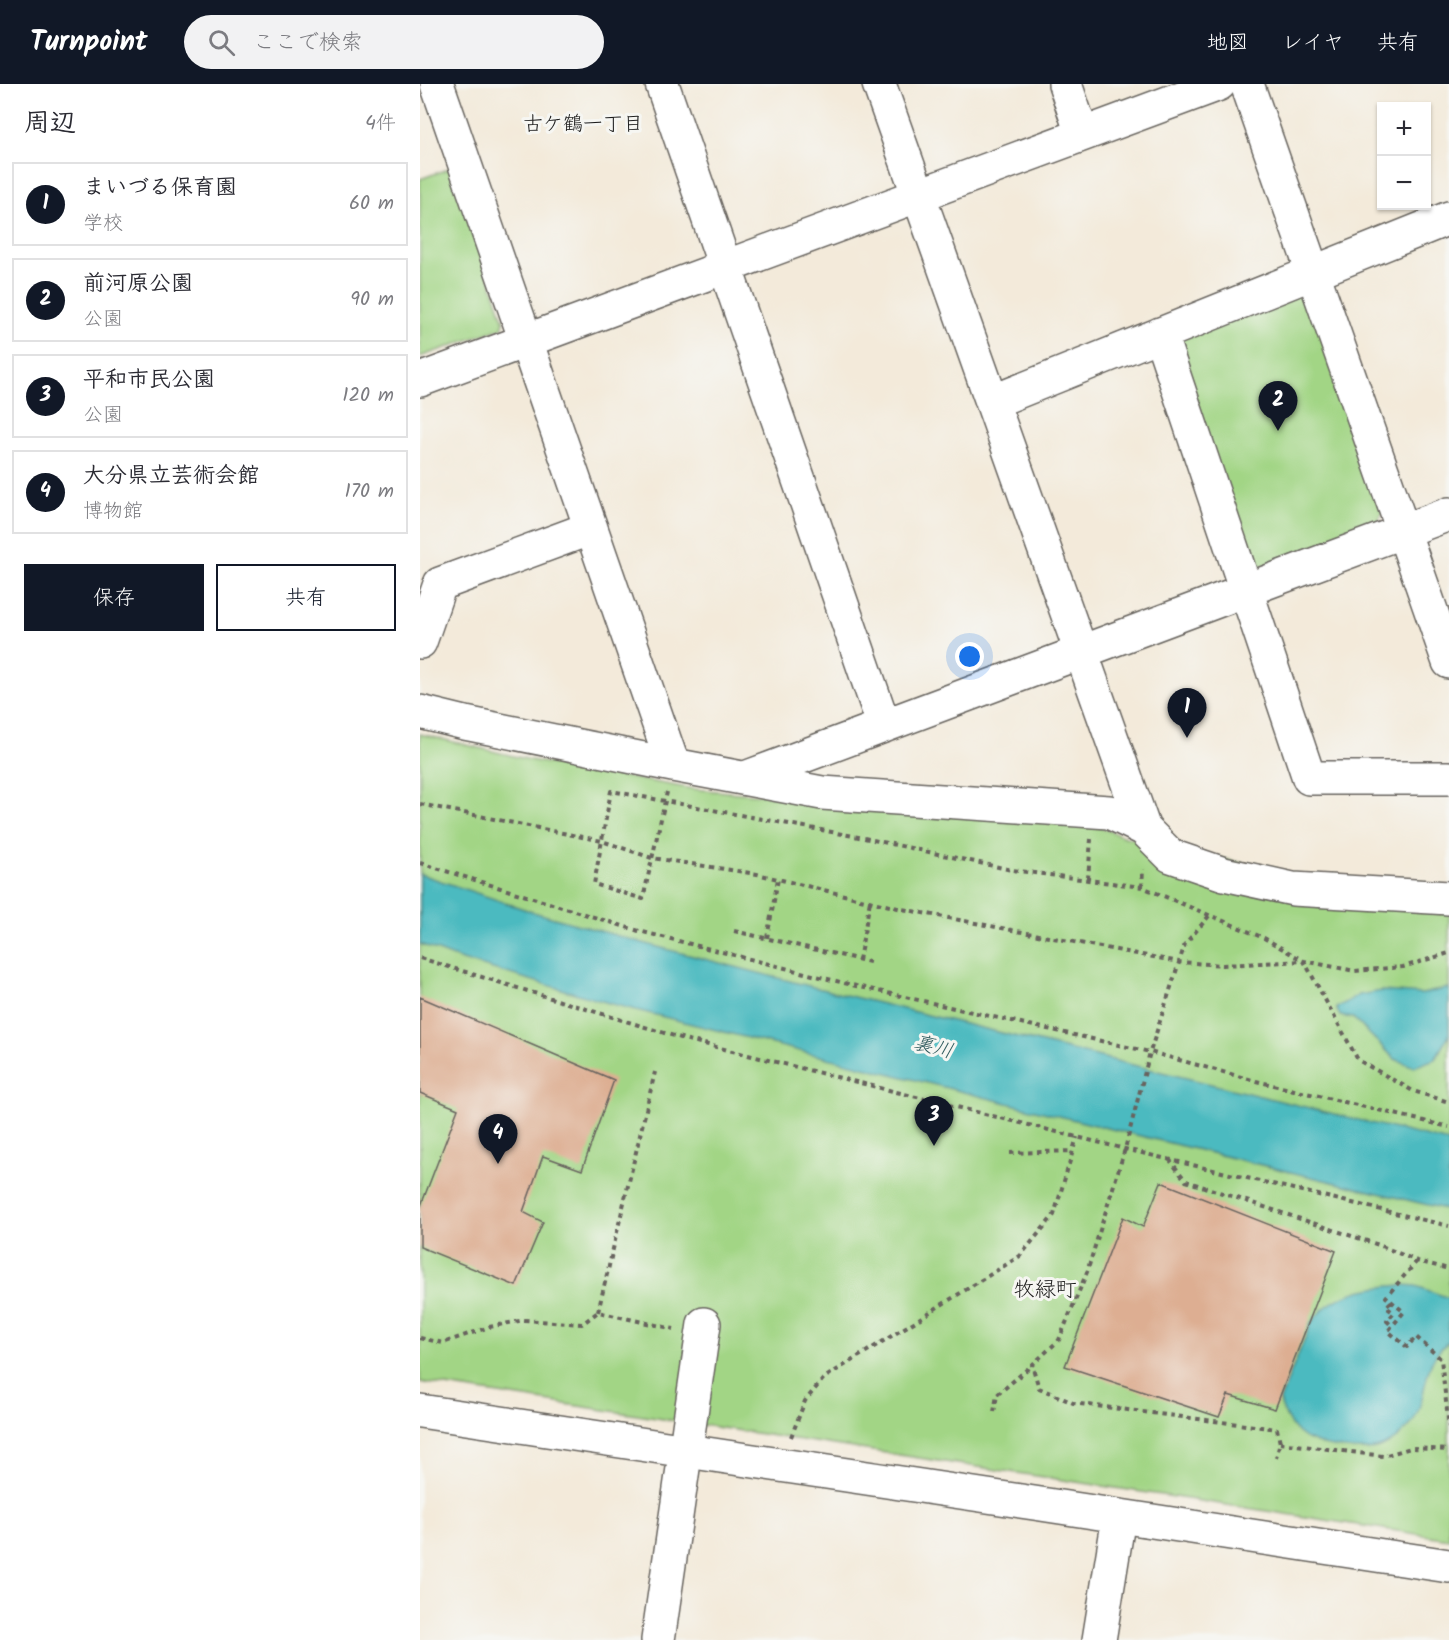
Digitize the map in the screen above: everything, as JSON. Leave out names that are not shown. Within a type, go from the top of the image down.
[{"type":"street","points":[[438,84],[673,765]]},
{"type":"street","points":[[662,84],[884,726]]},
{"type":"street","points":[[879,84],[1144,829]]},
{"type":"street","points":[[1065,84],[1082,134]]},
{"type":"street","points":[[420,380],[1219,84]]},
{"type":"street","points":[[1246,84],[1449,662]]},
{"type":"street","points":[[992,402],[1449,218]]},
{"type":"street","points":[[1160,334],[1309,778],[1449,778]]},
{"type":"street","points":[[743,779],[1449,514]]},
{"type":"street","points":[[420,642],[440,584],[591,528]]},
{"type":"street","points":[[420,712],[673,765],[822,793],[1109,812],[1144,829],[1171,856],[1224,874],[1293,889],[1449,898]]},
{"type":"street","points":[[658,1640],[686,1449],[691,1327]]},
{"type":"street","points":[[420,1411],[686,1449],[1449,1566]]},
{"type":"street","points":[[1099,1640],[1119,1517]]},
{"type":"path","points":[[673,765],[665,801],[652,858],[643,899],[594,884],[611,791],[665,801],[864,838],[1012,870],[1142,887],[1264,938],[1304,961],[1358,1060],[1413,1091],[1449,1102]]},
{"type":"path","points":[[420,804],[602,841],[652,858],[778,879],[1002,929],[1078,941],[1179,962],[1223,965],[1304,961],[1355,972],[1403,967],[1449,953]]},
{"type":"path","points":[[1088,880],[1093,811]]},
{"type":"path","points":[[420,863],[639,932],[856,986],[1150,1052],[1267,1084],[1449,1127]]},
{"type":"path","points":[[767,938],[778,879]]},
{"type":"path","points":[[859,960],[870,901]]},
{"type":"path","points":[[994,1412],[997,1395],[1059,1340],[1087,1272],[1125,1149],[1150,1052],[1185,944],[1209,916]]},
{"type":"path","points":[[734,931],[874,963]]},
{"type":"path","points":[[420,958],[684,1039],[1169,1160],[1449,1226]]},
{"type":"path","points":[[420,1338],[443,1343],[489,1327],[524,1320],[582,1324],[597,1312],[655,1072]]},
{"type":"path","points":[[788,1446],[805,1401],[824,1378],[1020,1256],[1054,1215],[1077,1137]]},
{"type":"path","points":[[1010,1153],[1073,1151]]},
{"type":"path","points":[[1169,1160],[1186,1181],[1378,1245],[1417,1261],[1449,1269]]},
{"type":"path","points":[[1417,1261],[1386,1297],[1404,1312],[1388,1330],[1407,1347],[1416,1337],[1441,1359],[1449,1426]]},
{"type":"path","points":[[1391,1302],[1386,1307],[1394,1313],[1387,1321],[1392,1326]]},
{"type":"path","points":[[597,1312],[691,1327]]},
{"type":"path","points":[[1032,1365],[1039,1388],[1073,1403],[1276,1429],[1280,1443],[1276,1458]]},
{"type":"path","points":[[1280,1443],[1383,1456],[1411,1448],[1449,1450]]},
{"type":"green space","points":[[453,167],[504,322],[502,328],[420,357],[420,179]]},
{"type":"green space","points":[[1295,292],[1310,298],[1384,509],[1377,523],[1257,568],[1245,563],[1177,341]]},
{"type":"green space","points":[[420,734],[530,760],[693,789],[1090,823],[1125,837],[1449,909],[1449,1539],[420,1382]]},
{"type":"water","name":"裏川","points":[[420,874],[533,912],[654,946],[1449,1142],[1449,1210],[1103,1127],[612,1004],[459,959],[420,944]]},
{"type":"water","points":[[1449,988],[1449,1035],[1435,1059],[1414,1067],[1395,1059],[1353,1018],[1340,1016],[1336,1008],[1359,995],[1382,991],[1422,994]]},
{"type":"water","points":[[1416,1286],[1449,1298],[1449,1341],[1440,1350],[1429,1369],[1414,1420],[1396,1439],[1374,1449],[1335,1448],[1304,1437],[1290,1423],[1280,1400],[1311,1323],[1329,1304],[1352,1293],[1377,1287]]},
{"type":"building","points":[[420,997],[614,1080],[582,1170],[543,1156],[523,1212],[543,1222],[516,1286],[420,1247],[420,1208],[458,1109],[420,1093]]},
{"type":"building","points":[[1161,1182],[1336,1251],[1275,1409],[1228,1395],[1219,1417],[1065,1366],[1123,1217],[1143,1227]]},
{"type":"place","name":"前河原公園","points":[[1278,431]]},
{"type":"place","name":"まいづる保育園","points":[[1187,738]]},
{"type":"place","name":"平和市民公園","points":[[934,1146]]},
{"type":"place","name":"大分県立芸術会館","points":[[498,1164]]},
{"type":"district","name":"古ケ鶴一丁目","points":[[583,125]]},
{"type":"district","name":"牧緑町","points":[[1045,1290]]}]
